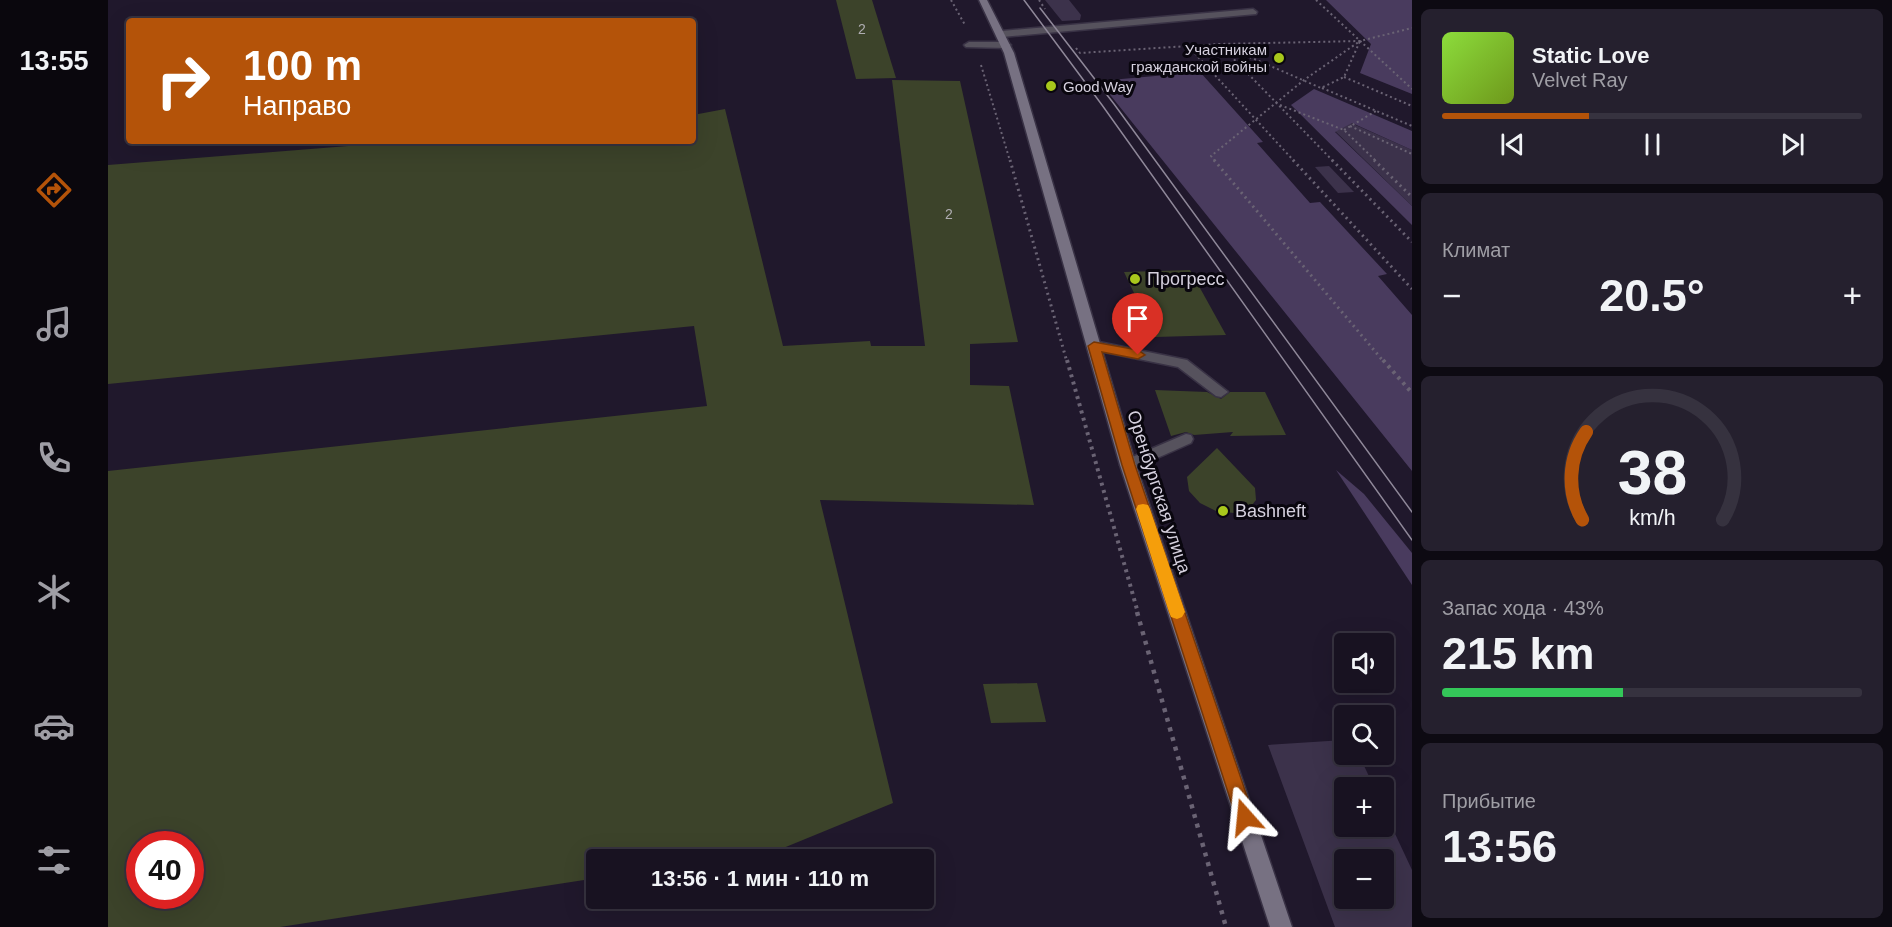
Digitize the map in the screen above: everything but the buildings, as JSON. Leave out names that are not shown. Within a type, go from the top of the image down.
[{"type":"street","name":"Оренбургская улица","points":[[983,0],[1004,39],[1128,465],[1281,927]]},
{"type":"lane","points":[[971,45],[1004,39],[1253,12]]},
{"type":"lane","points":[[1094,346],[1182,363],[1221,392]]},
{"type":"lane","points":[[1128,465],[1186,439]]},
{"type":"path","points":[[951,0],[959,12],[989,85],[1226,927]]},
{"type":"path","points":[[1316,0],[1412,89]]},
{"type":"path","points":[[1412,28],[1360,41],[1188,46],[1412,289]]},
{"type":"path","points":[[1321,88],[1344,77],[1360,41]]},
{"type":"path","points":[[1360,41],[1304,80],[1211,156],[1355,329],[1412,393]]},
{"type":"path","points":[[1219,44],[1412,126]]},
{"type":"path","points":[[1219,44],[1412,242]]},
{"type":"path","points":[[1344,77],[1412,105]]},
{"type":"path","points":[[1276,103],[1344,130],[1412,197]]},
{"type":"path","points":[[1344,130],[1376,111]]},
{"type":"path","points":[[1350,126],[1412,154]]},
{"type":"shaded area","points":[[1045,0],[1069,0],[1081,15],[1080,20],[1062,21]]},
{"type":"shaded area","points":[[1326,0],[1412,0],[1412,94],[1360,73],[1371,44]]},
{"type":"shaded area","points":[[1200,72],[1263,142],[1257,143],[1310,203],[1320,202],[1387,274],[1378,276],[1412,315],[1412,471],[1099,81]]},
{"type":"shaded area","points":[[1314,89],[1412,131],[1412,150],[1352,123],[1335,132],[1412,206],[1412,225],[1291,105]]},
{"type":"shaded area","points":[[1351,123],[1412,150],[1412,206],[1335,131]]},
{"type":"shaded area","points":[[1329,166],[1354,192],[1338,193],[1315,167]]},
{"type":"shaded area","points":[[1336,470],[1364,494],[1412,553],[1412,585]]},
{"type":"shaded area","points":[[1334,741],[1334,765],[1364,765],[1369,777],[1334,777],[1334,837],[1394,837],[1394,832],[1412,870],[1412,927],[1335,927],[1268,745]]},
{"type":"tram line","points":[[1024,0],[1102,105],[1412,540]]},
{"type":"tram line","points":[[1040,8],[1114,104],[1412,512]]},
{"type":"slow traffic","points":[[1143,509],[1177,612]]},
{"type":"place","name":"Участникам гражданской войны","points":[[1279,58]]},
{"type":"place","name":"Good Way","points":[[1051,86]]},
{"type":"place","name":"Прогресс","points":[[1135,279]]},
{"type":"place","name":"Bashneft","points":[[1223,511]]},
{"type":"route","points":[[1138,355],[1094,346],[1128,465],[1245,817]]}]
